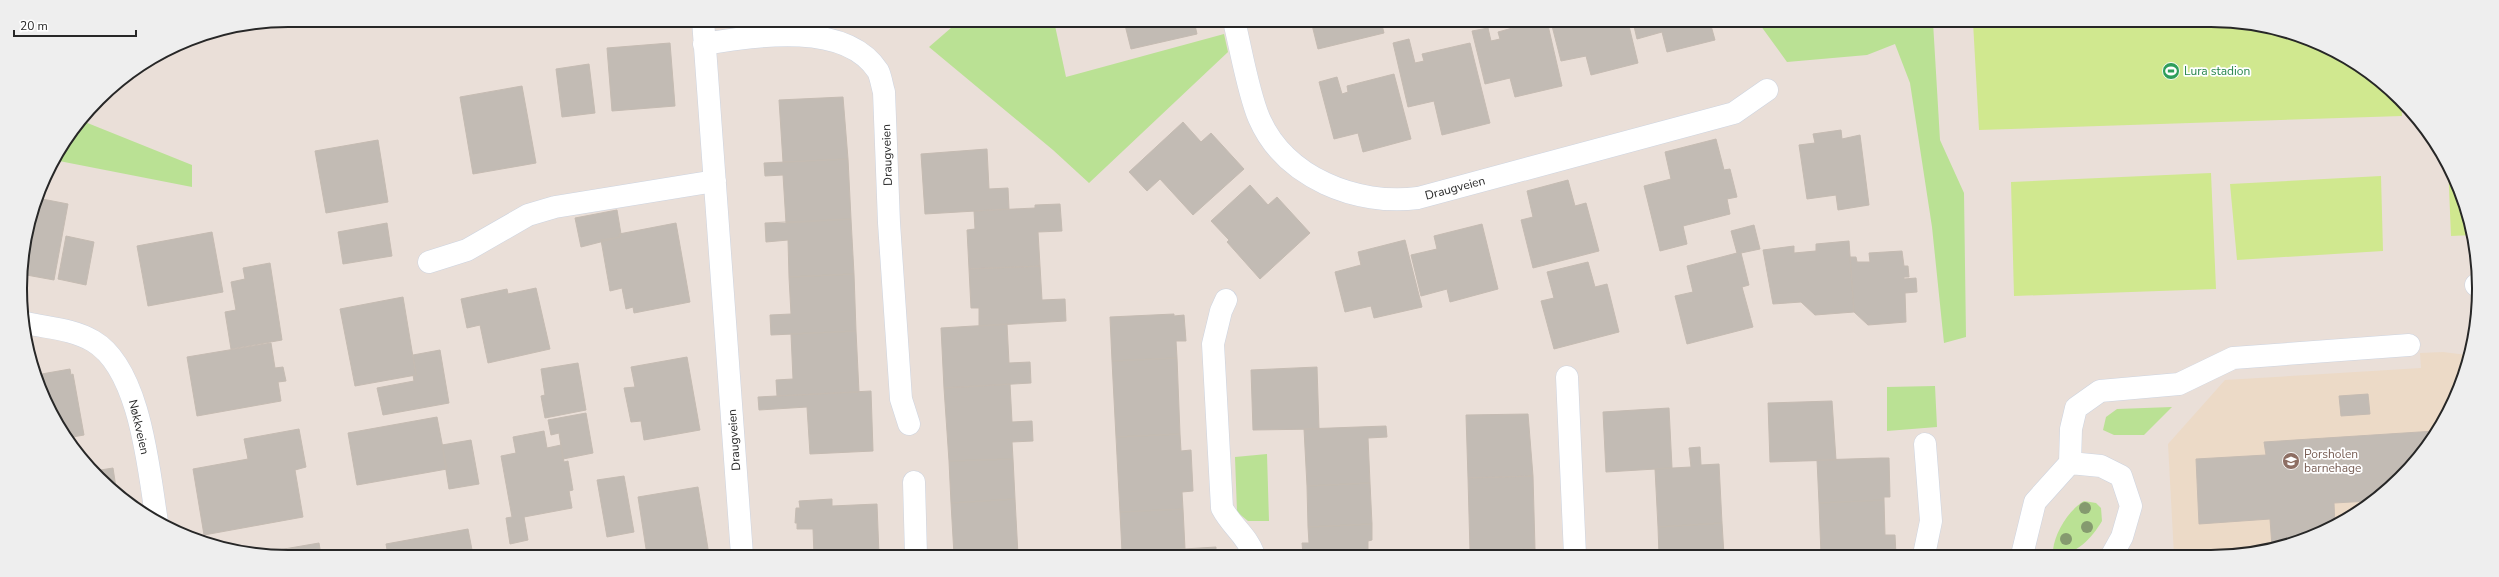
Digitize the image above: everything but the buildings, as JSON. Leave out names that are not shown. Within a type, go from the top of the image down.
[{"type":"street","name":"Draugveien","points":[[703,27],[742,550]]},
{"type":"street","name":"Draugveien","points":[[1236,27],[1259,118],[1275,148],[1303,171],[1330,186],[1375,200],[1396,201],[1418,198],[1734,113],[1767,90]]},
{"type":"street","name":"Draugveien","points":[[704,44],[758,36],[802,36],[834,40],[855,50],[878,71],[884,92],[889,223],[901,399],[909,424]]},
{"type":"street","points":[[429,262],[467,250],[528,215],[555,207],[715,181]]},
{"type":"street","points":[[1226,300],[1221,311],[1213,344],[1222,508],[1229,521],[1249,540],[1252,550]]},
{"type":"street","name":"Nøkkveien","points":[[29,324],[73,332],[94,341],[111,358],[122,374],[132,396],[141,423],[156,514]]},
{"type":"street","points":[[2023,550],[2035,502],[2070,463],[2071,429],[2076,408],[2100,391],[2179,384],[2233,358],[2409,345]]},
{"type":"street","points":[[1567,377],[1575,550]]},
{"type":"street","points":[[1925,444],[1930,521],[1925,550]]},
{"type":"street","points":[[2070,463],[2101,466],[2121,476],[2131,506],[2122,537],[2115,550]]},
{"type":"street","points":[[914,482],[916,550]]},
{"type":"shaded area","name":"Porsholen barnehage","points":[[2443,352],[2463,355],[2452,389],[2428,434],[2407,461],[2370,496],[2356,506],[2326,523],[2295,536],[2278,541],[2245,548],[2174,550],[2168,444],[2225,380],[2421,368],[2420,353]]},
{"type":"green space","points":[[952,27],[1055,27],[1066,77],[1224,34],[1228,52],[1089,183],[1053,150],[929,47]]},
{"type":"green space","points":[[1762,27],[1933,27],[1940,140],[1964,193],[1966,337],[1944,343],[1932,227],[1910,83],[1895,44],[1867,55],[1787,62]]},
{"type":"green space","name":"Lura stadion","points":[[1973,27],[2210,27],[2245,29],[2262,32],[2311,47],[2356,71],[2383,92],[2402,111],[2402,116],[1979,130]]},
{"type":"green space","points":[[86,123],[192,165],[192,187],[60,161],[71,143]]},
{"type":"green space","points":[[2211,173],[2216,289],[2014,296],[2011,182]]},
{"type":"green space","points":[[2381,176],[2383,251],[2237,260],[2230,184]]},
{"type":"green space","points":[[2449,181],[2458,204],[2467,235],[2451,236]]},
{"type":"green space","points":[[1935,386],[1937,427],[1887,431],[1887,387]]},
{"type":"green space","points":[[2172,407],[2144,435],[2114,435],[2103,430],[2106,417],[2117,409]]},
{"type":"green space","points":[[1267,454],[1269,521],[1248,521],[1237,512],[1235,457]]},
{"type":"green space","points":[[2084,501],[2096,503],[2101,508],[2102,521],[2088,539],[2077,549],[2053,550],[2054,543],[2060,529],[2068,516]]},
{"type":"place","name":"Lura stadion","points":[[2171,71]]},
{"type":"place","name":"Porsholen barnehage","points":[[2291,461]]}]
